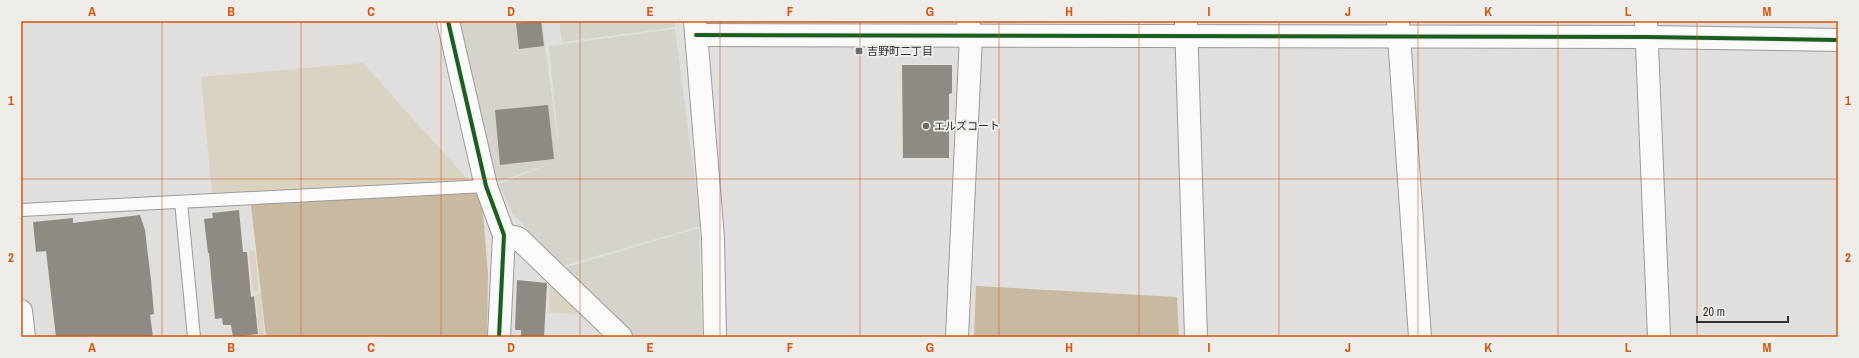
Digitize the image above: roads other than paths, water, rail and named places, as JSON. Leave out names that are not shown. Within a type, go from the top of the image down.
[{"type":"street","points":[[448,21],[486,186],[504,235],[499,337]]},
{"type":"street","points":[[715,337],[713,238],[696,28],[1646,29],[1838,40]]},
{"type":"street","points":[[1398,28],[1420,337]]},
{"type":"street","points":[[957,337],[970,29]]},
{"type":"street","points":[[1187,29],[1196,337]]},
{"type":"street","points":[[1646,29],[1659,337]]},
{"type":"street","points":[[504,235],[518,238],[622,337]]},
{"type":"street","points":[[21,311],[23,336]]},
{"type":"lane","points":[[21,210],[486,186]]},
{"type":"lane","points":[[181,202],[194,337]]},
{"type":"place","name":"吉野町二丁目","points":[[859,51]]},
{"type":"place","name":"エルズコート","points":[[926,126]]}]
